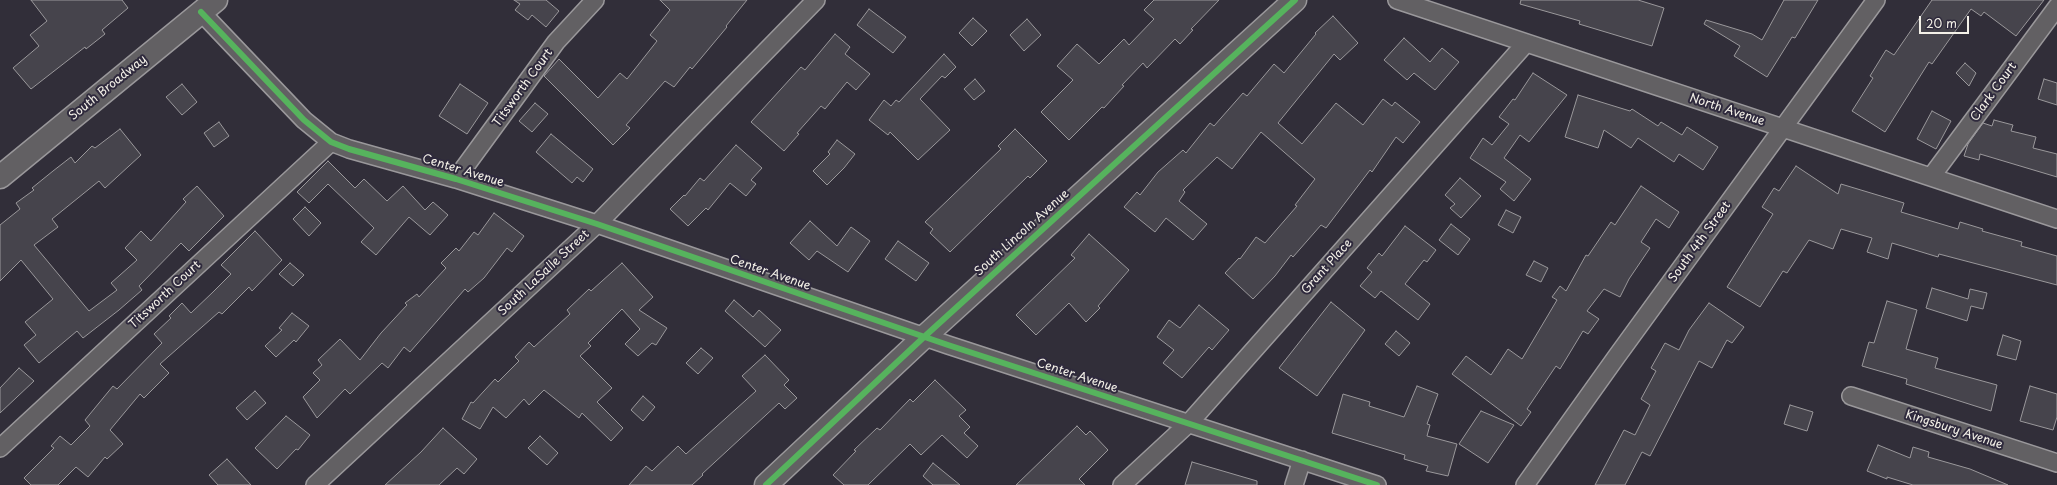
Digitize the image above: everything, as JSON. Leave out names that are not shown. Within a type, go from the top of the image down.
[{"type":"street","name":"Titsworth Court","points":[[456,179],[556,42],[595,0]]},
{"type":"street","name":"South LaSalle Street","points":[[315,485],[597,224],[816,0]]},
{"type":"street","name":"South Lincoln Avenue","points":[[766,485],[924,337],[1295,0]]},
{"type":"street","name":"North Avenue","points":[[1397,0],[2057,219]]},
{"type":"street","name":"South 4th Street","points":[[1525,485],[1626,343],[1784,129],[1876,0]]},
{"type":"street","name":"Center Avenue","points":[[208,6],[304,120],[331,142],[349,149],[456,179],[597,224],[924,337],[1377,485]]},
{"type":"street","name":"South Broadway","points":[[0,177],[208,6]]},
{"type":"street","name":"Clark Court","points":[[1931,177],[2057,7]]},
{"type":"street","name":"Grant Place","points":[[1122,485],[1189,423],[1526,43]]},
{"type":"street","name":"Titsworth Court","points":[[0,448],[331,142]]},
{"type":"street","name":"Kingsbury Avenue","points":[[1851,396],[2057,463]]},
{"type":"street","points":[[1294,485],[1302,460]]},
{"type":"building","points":[[31,0],[122,0],[128,8],[102,30],[105,34],[86,49],[85,47],[31,89],[13,68],[39,46],[30,35],[47,21]]},
{"type":"building","points":[[514,0],[546,0],[559,11],[546,27],[532,15],[528,20],[515,10],[520,4]]},
{"type":"building","points":[[660,0],[747,0],[692,69],[690,67],[674,87],[665,81],[626,125],[630,128],[613,145],[544,76],[559,59],[598,98],[620,73],[627,79],[657,41],[650,35],[670,10]]},
{"type":"building","points":[[1154,0],[1219,0],[1191,29],[1193,30],[1180,44],[1175,39],[1147,68],[1143,63],[1122,85],[1124,86],[1104,108],[1102,107],[1069,140],[1041,112],[1073,80],[1057,66],[1077,44],[1099,64],[1124,39],[1129,45],[1154,19],[1144,10]]},
{"type":"building","points":[[1521,0],[1638,0],[1664,8],[1652,46],[1579,24],[1580,21],[1520,4]]},
{"type":"building","points":[[1784,0],[1818,0],[1795,38],[1792,37],[1767,77],[1734,56],[1740,46],[1704,24],[1706,20],[1752,34],[1762,40]]},
{"type":"building","points":[[1932,0],[2044,0],[2016,36],[1984,12],[1981,16],[1971,9],[1932,64],[1929,62],[1885,132],[1852,111],[1873,78],[1870,76],[1886,50],[1894,55]]},
{"type":"building","points":[[869,9],[906,37],[893,53],[857,25]]},
{"type":"building","points":[[1333,16],[1358,43],[1340,60],[1334,54],[1278,123],[1302,144],[1336,103],[1363,125],[1383,99],[1392,106],[1395,102],[1420,122],[1403,143],[1396,137],[1372,172],[1370,170],[1326,228],[1321,225],[1293,257],[1291,255],[1275,276],[1253,299],[1225,273],[1239,258],[1240,259],[1256,237],[1265,243],[1297,206],[1295,205],[1315,179],[1261,132],[1232,169],[1217,157],[1183,190],[1185,192],[1179,201],[1207,224],[1193,240],[1166,218],[1155,232],[1124,207],[1137,192],[1140,195],[1158,172],[1183,150],[1186,153],[1210,123],[1214,126],[1243,93],[1247,96],[1274,64],[1284,73],[1316,34],[1315,33]]},
{"type":"building","points":[[973,18],[987,31],[972,46],[959,33]]},
{"type":"building","points":[[1027,19],[1041,35],[1024,51],[1010,35]]},
{"type":"building","points":[[835,34],[850,47],[845,54],[870,74],[856,90],[847,82],[825,109],[821,106],[797,133],[799,134],[784,151],[751,122],[801,67],[805,70]]},
{"type":"building","points":[[1404,38],[1430,62],[1442,48],[1459,62],[1435,90],[1414,73],[1407,80],[1384,60]]},
{"type":"building","points":[[944,54],[956,67],[945,78],[942,76],[920,99],[950,130],[918,160],[890,132],[888,135],[869,120],[884,100],[891,106],[896,100],[899,102]]},
{"type":"building","points":[[1965,63],[1976,73],[1969,86],[1956,73]]},
{"type":"building","points":[[1533,73],[1567,95],[1529,142],[1520,135],[1504,158],[1531,179],[1514,201],[1500,189],[1506,182],[1470,158],[1483,138],[1492,145],[1509,124],[1499,117],[1513,99],[1515,100]]},
{"type":"building","points":[[975,79],[985,91],[974,100],[964,89]]},
{"type":"building","points":[[2044,79],[2057,83],[2057,105],[2038,99]]},
{"type":"building","points":[[182,84],[197,102],[182,115],[166,97]]},
{"type":"building","points":[[460,84],[488,103],[467,134],[439,116]]},
{"type":"building","points":[[1578,95],[1630,111],[1632,109],[1658,126],[1661,122],[1682,135],[1687,127],[1718,147],[1703,170],[1679,154],[1674,162],[1638,138],[1631,148],[1604,130],[1598,148],[1565,137]]},
{"type":"building","points":[[535,103],[548,114],[532,132],[519,121]]},
{"type":"building","points":[[1932,111],[1951,121],[1936,149],[1917,139]]},
{"type":"building","points":[[1994,120],[2013,125],[2011,131],[2036,137],[2033,148],[2057,154],[2057,177],[1980,154],[1979,160],[1964,156],[1968,144],[1983,123],[1992,126]]},
{"type":"building","points":[[219,122],[229,136],[214,147],[204,133]]},
{"type":"building","points":[[120,129],[141,155],[105,188],[99,181],[52,219],[58,227],[34,245],[89,311],[117,290],[111,283],[137,260],[125,248],[141,231],[151,241],[186,202],[183,199],[197,186],[224,216],[189,251],[181,243],[139,286],[142,290],[119,310],[83,338],[77,331],[39,363],[24,345],[36,335],[25,322],[53,299],[21,260],[0,281],[0,225],[20,209],[16,203],[34,190],[32,188],[53,171],[71,157],[75,163],[92,146],[95,148]]},
{"type":"building","points":[[1015,129],[1047,161],[1030,178],[1028,176],[950,252],[930,233],[933,229],[925,222],[1001,149],[998,146]]},
{"type":"building","points":[[551,134],[593,169],[583,182],[577,177],[572,183],[536,152]]},
{"type":"building","points":[[837,140],[855,154],[844,168],[827,185],[813,171],[830,154],[828,152]]},
{"type":"building","points":[[736,145],[762,168],[751,180],[756,184],[746,196],[730,183],[708,210],[706,208],[688,226],[670,209],[684,195],[685,196],[700,178],[704,181]]},
{"type":"building","points":[[328,161],[355,188],[364,179],[387,201],[403,186],[425,210],[433,202],[448,215],[430,235],[409,217],[376,255],[361,242],[374,228],[328,184],[309,203],[297,192]]},
{"type":"building","points":[[1796,166],[1838,194],[1841,184],[1904,203],[1901,212],[1958,229],[1960,222],[1983,229],[1982,231],[2022,242],[2021,246],[2057,256],[2057,285],[1939,254],[1938,257],[1892,243],[1888,259],[1867,252],[1872,238],[1841,229],[1833,249],[1809,240],[1787,273],[1783,271],[1760,307],[1727,287],[1773,214],[1762,207],[1774,188],[1779,191]]},
{"type":"building","points":[[1460,178],[1481,196],[1461,218],[1450,208],[1455,204],[1445,195]]},
{"type":"building","points":[[1641,186],[1679,212],[1669,228],[1656,219],[1641,242],[1650,248],[1629,279],[1620,297],[1604,289],[1587,311],[1599,319],[1588,334],[1583,331],[1560,369],[1556,366],[1527,409],[1531,412],[1521,426],[1452,374],[1466,356],[1491,375],[1508,349],[1522,359],[1557,300],[1552,297],[1560,286],[1566,291],[1586,255],[1588,256],[1611,222],[1615,225]]},
{"type":"building","points":[[305,207],[321,223],[309,236],[293,219]]},
{"type":"building","points":[[1506,210],[1521,217],[1513,233],[1498,225]]},
{"type":"building","points":[[494,213],[524,236],[512,252],[507,248],[484,278],[468,292],[465,289],[410,352],[404,347],[388,368],[382,363],[350,394],[345,389],[317,418],[303,397],[320,380],[313,373],[322,365],[318,360],[340,339],[360,360],[381,333],[407,305],[405,303],[417,294],[419,297],[446,268],[441,263],[456,248],[459,251],[474,232],[478,235]]},
{"type":"building","points":[[810,221],[837,246],[851,227],[870,241],[848,272],[817,251],[809,260],[790,243]]},
{"type":"building","points":[[1451,224],[1470,239],[1458,255],[1439,240]]},
{"type":"building","points":[[1405,226],[1436,250],[1427,262],[1424,260],[1405,284],[1430,304],[1418,320],[1381,291],[1375,298],[1360,286],[1372,272],[1367,268],[1379,253],[1382,256]]},
{"type":"building","points":[[255,231],[282,260],[252,291],[249,287],[222,314],[219,312],[160,364],[169,373],[144,398],[140,394],[110,430],[123,444],[107,459],[105,457],[88,477],[76,467],[58,485],[31,485],[24,478],[54,448],[51,446],[60,436],[71,445],[90,426],[85,420],[113,386],[117,389],[162,343],[154,334],[171,318],[169,316],[182,303],[191,313],[213,292],[231,274],[221,265]]},
{"type":"building","points":[[1089,234],[1129,270],[1098,306],[1100,308],[1086,322],[1069,303],[1036,335],[1016,315],[1075,258],[1071,255]]},
{"type":"building","points":[[898,241],[929,263],[916,281],[885,259]]},
{"type":"building","points":[[1534,261],[1548,268],[1541,282],[1526,275]]},
{"type":"building","points":[[290,263],[304,275],[293,286],[279,274]]},
{"type":"building","points":[[622,263],[653,297],[639,310],[667,328],[656,345],[652,343],[638,356],[625,344],[640,329],[622,309],[588,343],[591,346],[580,356],[612,388],[597,402],[623,428],[611,441],[582,413],[579,418],[544,390],[529,405],[524,399],[506,418],[493,407],[480,429],[462,419],[471,402],[473,403],[495,379],[498,382],[519,361],[515,357],[529,342],[534,347],[570,314],[567,310],[589,289],[591,291]]},
{"type":"building","points":[[1932,288],[1968,299],[1970,289],[1987,293],[1983,309],[1971,306],[1967,321],[1926,308]]},
{"type":"building","points":[[734,300],[753,317],[759,310],[781,330],[765,347],[725,311]]},
{"type":"building","points":[[1887,301],[1917,310],[1906,349],[1938,358],[1935,368],[1997,385],[1991,411],[1906,384],[1907,379],[1862,366],[1869,342],[1874,343]]},
{"type":"building","points":[[1331,302],[1365,330],[1317,396],[1279,368]]},
{"type":"building","points":[[1709,303],[1744,327],[1732,343],[1727,340],[1712,368],[1699,361],[1650,456],[1642,452],[1625,485],[1595,485],[1624,430],[1635,435],[1650,405],[1641,399],[1656,371],[1651,368],[1665,343],[1679,350],[1689,330]]},
{"type":"building","points":[[1199,305],[1229,330],[1212,350],[1209,347],[1182,378],[1163,363],[1174,350],[1157,337],[1169,320],[1180,328]]},
{"type":"building","points":[[292,313],[309,326],[296,342],[294,340],[276,357],[265,346],[282,330],[279,328]]},
{"type":"building","points":[[1396,331],[1410,343],[1399,356],[1385,344]]},
{"type":"building","points":[[2003,335],[2021,341],[2016,360],[1997,355]]},
{"type":"building","points":[[701,348],[713,358],[698,374],[686,363]]},
{"type":"building","points":[[765,355],[789,380],[784,385],[797,398],[785,409],[779,403],[692,485],[629,485],[646,466],[652,471],[678,446],[686,454],[756,391],[742,376]]},
{"type":"building","points":[[19,368],[34,381],[0,413],[0,388]]},
{"type":"building","points":[[935,380],[966,410],[959,416],[970,427],[964,433],[978,446],[967,458],[942,435],[921,455],[910,444],[868,485],[844,485],[833,475],[856,451],[854,450],[877,428],[880,430],[910,399],[913,402]]},
{"type":"building","points":[[1417,386],[1438,394],[1427,424],[1430,425],[1427,436],[1457,444],[1448,476],[1426,471],[1428,466],[1404,459],[1405,455],[1332,433],[1343,394],[1370,402],[1369,406],[1404,417]]},
{"type":"building","points":[[2030,386],[2057,394],[2057,417],[2053,430],[2020,421]]},
{"type":"building","points":[[255,391],[266,403],[247,420],[236,408]]},
{"type":"building","points":[[643,396],[655,407],[643,421],[631,410]]},
{"type":"building","points":[[1790,405],[1813,412],[1807,431],[1784,424]]},
{"type":"building","points":[[1481,411],[1514,425],[1488,463],[1459,444]]},
{"type":"building","points":[[286,416],[310,435],[298,450],[296,449],[277,469],[255,448]]},
{"type":"building","points":[[1077,426],[1086,435],[1090,431],[1108,450],[1079,479],[1085,485],[1016,485]]},
{"type":"building","points":[[443,428],[477,459],[464,474],[457,468],[439,485],[385,485],[421,452]]},
{"type":"building","points":[[540,436],[558,453],[547,465],[528,448]]},
{"type":"building","points":[[1878,445],[1910,458],[1913,447],[1929,452],[1928,457],[1970,469],[2008,485],[1913,485],[1887,477],[1887,479],[1867,471]]},
{"type":"building","points":[[227,459],[251,485],[218,485],[209,475]]},
{"type":"building","points":[[1192,462],[1257,481],[1257,485],[1185,485]]},
{"type":"building","points":[[933,463],[960,485],[933,485],[923,476]]},
{"type":"cycle path","points":[[766,485],[924,337],[1295,0]]},
{"type":"cycle path","points":[[201,12],[304,120],[331,142],[349,149],[456,179],[597,224],[948,345],[1377,485]]}]
